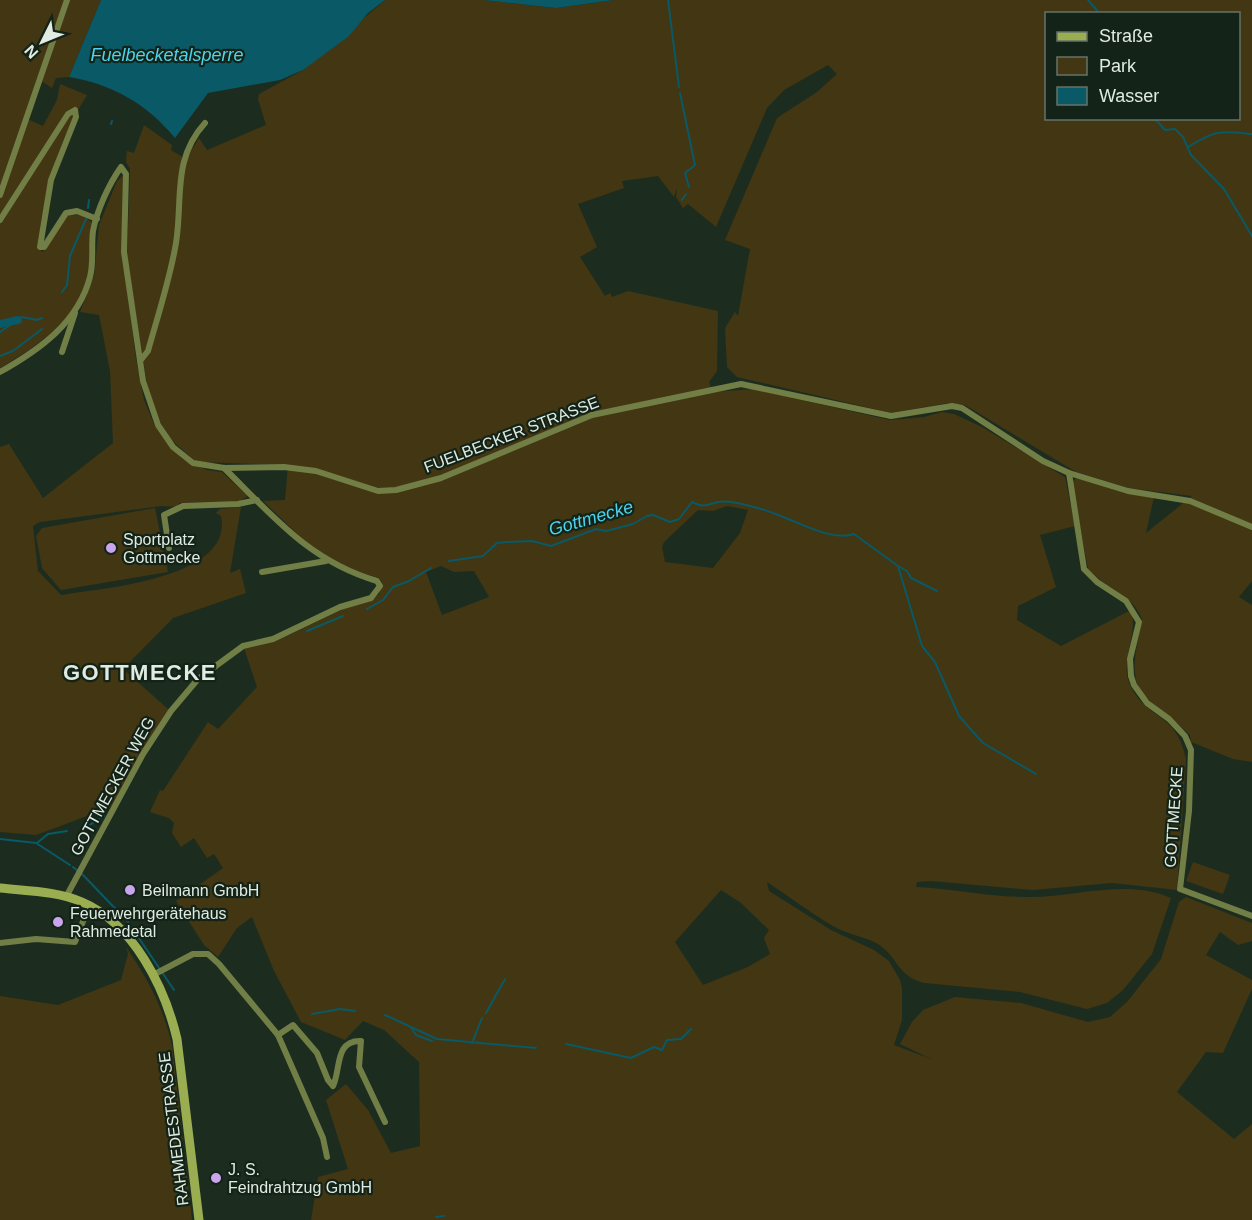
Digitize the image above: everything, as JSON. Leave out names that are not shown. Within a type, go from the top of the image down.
[{"type":"main road","name":"RAHMEDESTRASSE","points":[[0,888],[66,897],[89,906],[108,918],[125,934],[156,973],[170,1010],[177,1039],[199,1220]]},
{"type":"street","points":[[0,195],[67,0]]},
{"type":"street","points":[[0,220],[69,114],[75,110],[76,117],[51,180],[40,247],[44,247],[66,213],[77,211],[97,219]]},
{"type":"street","points":[[140,361],[148,351],[176,243],[184,155],[195,134],[205,123]]},
{"type":"street","name":"FUELBECKER STRASSE","points":[[0,372],[45,344],[75,313],[91,275],[93,232],[97,219],[121,167],[126,174],[124,252],[149,406],[165,436],[193,463],[224,468],[306,470],[335,477],[368,489],[396,490],[441,478],[592,415],[741,384],[891,416],[952,406],[962,408],[1043,461],[1069,474],[1128,491],[1191,501],[1252,527]]},
{"type":"street","points":[[62,352],[75,313]]},
{"type":"street","name":"GOTTMECKER WEG","points":[[66,897],[143,754],[171,711],[198,679],[243,646],[273,639],[340,607],[371,598],[379,590],[380,583],[377,581],[349,573],[326,561],[287,531],[224,468]]},
{"type":"street","name":"GOTTMECKE","points":[[1069,474],[1084,569],[1097,582],[1126,601],[1139,622],[1130,659],[1134,685],[1146,703],[1168,719],[1185,736],[1191,750],[1189,811],[1180,889],[1252,916]]},
{"type":"street","points":[[169,548],[164,515],[183,506],[238,504],[257,500]]},
{"type":"street","points":[[262,572],[326,561]]},
{"type":"street","points":[[0,943],[36,939],[75,942],[89,906]]},
{"type":"street","points":[[156,973],[193,954],[208,954],[234,980],[278,1035],[316,1119],[327,1157]]},
{"type":"street","points":[[278,1035],[293,1025],[317,1053],[328,1080],[333,1086],[341,1052],[347,1045],[361,1041],[359,1067],[385,1122]]},
{"type":"green space","points":[[0,0],[101,0],[69,77],[56,78],[52,88],[37,78],[25,118],[43,126],[57,100],[60,84],[87,95],[60,149],[48,187],[38,246],[42,252],[45,250],[66,216],[77,215],[87,218],[92,223],[87,279],[82,294],[64,320],[40,342],[0,368]]},
{"type":"green space","points":[[385,0],[484,0],[556,8],[614,0],[1252,0],[1252,581],[1239,597],[1252,605],[1252,762],[1233,759],[1191,742],[1190,735],[1139,688],[1135,677],[1135,663],[1142,619],[1132,604],[1088,569],[1072,483],[1076,478],[1154,497],[1146,533],[1192,496],[1128,488],[1076,472],[965,405],[948,403],[891,413],[737,377],[727,367],[725,328],[735,312],[738,316],[750,249],[725,240],[777,118],[817,92],[837,74],[828,65],[784,90],[767,108],[716,227],[688,204],[683,208],[676,197],[677,188],[674,197],[658,176],[622,181],[624,188],[578,204],[597,247],[580,257],[605,296],[610,293],[612,297],[628,291],[718,311],[717,371],[709,382],[713,392],[753,389],[890,420],[924,417],[942,412],[954,414],[982,427],[1065,477],[1075,526],[1040,535],[1056,587],[1018,606],[1017,620],[1061,646],[1131,610],[1133,629],[1127,668],[1131,687],[1138,698],[1176,733],[1186,759],[1177,890],[1112,883],[1033,890],[931,881],[917,882],[916,887],[1020,897],[1121,889],[1155,892],[1171,898],[1152,954],[1123,990],[1107,1003],[1087,1009],[1020,992],[924,983],[915,980],[902,970],[889,953],[876,943],[833,926],[767,882],[769,891],[831,930],[874,950],[889,961],[902,988],[902,1020],[894,1045],[931,1059],[900,1044],[912,1022],[923,1010],[955,997],[1021,1003],[1088,1022],[1110,1017],[1127,1002],[1161,959],[1179,902],[1186,897],[1252,923],[1252,941],[1238,945],[1220,932],[1206,955],[1252,980],[1252,989],[1223,1053],[1206,1052],[1177,1092],[1234,1139],[1252,1124],[1252,1220],[311,1220],[318,1177],[348,1169],[326,1100],[346,1084],[368,1110],[391,1153],[420,1146],[419,1062],[384,1030],[363,1021],[345,1040],[301,1022],[274,971],[252,917],[237,928],[218,957],[204,945],[176,901],[223,868],[214,854],[207,858],[194,838],[181,847],[172,833],[174,823],[169,818],[150,812],[160,790],[163,791],[208,722],[218,729],[257,687],[244,648],[287,636],[343,609],[368,602],[379,594],[382,582],[379,578],[352,570],[313,549],[263,501],[285,500],[288,465],[196,462],[167,436],[154,409],[146,379],[127,256],[130,169],[126,162],[127,151],[134,153],[144,125],[172,145],[171,150],[186,159],[199,138],[207,150],[266,125],[258,99],[259,94],[303,70]],"holes":[[[727,506],[748,510],[740,533],[713,568],[665,562],[662,547],[664,542],[698,510],[713,511]],[[441,566],[454,572],[474,571],[489,597],[442,615],[426,572]],[[721,890],[741,903],[769,930],[764,938],[770,954],[748,967],[703,985],[675,942]]]},
{"type":"green space","points":[[123,175],[123,256],[136,359],[144,400],[154,424],[183,459],[207,470],[222,472],[248,496],[238,502],[179,503],[177,507],[162,506],[40,522],[33,526],[38,571],[61,595],[133,584],[161,576],[187,567],[207,554],[220,537],[221,516],[216,513],[220,509],[241,507],[230,573],[240,569],[246,593],[173,618],[123,669],[169,710],[111,807],[36,835],[0,832],[0,447],[9,444],[43,498],[113,443],[110,371],[99,315],[80,312],[94,276],[99,225],[117,181]]},
{"type":"green space","name":"Sportplatz Gottmecke","points":[[155,508],[168,572],[61,590],[42,568],[36,536],[42,528]]},
{"type":"green space","points":[[1193,862],[1230,875],[1223,894],[1186,881]]},
{"type":"green space","points":[[126,947],[154,994],[172,1045],[192,1220],[0,1220],[0,996],[58,1005],[121,980],[128,954]]},
{"type":"water","name":"Fuelbecketalsperre","points":[[101,0],[385,0],[368,13],[349,36],[303,70],[280,80],[208,93],[175,138],[153,115],[128,97],[100,85],[69,77]]},
{"type":"water","points":[[484,0],[614,0],[556,8]]},
{"type":"waterway","points":[[668,0],[679,87]]},
{"type":"waterway","points":[[1088,0],[1098,12]]},
{"type":"waterway","points":[[680,93],[695,165],[685,173],[689,187]]},
{"type":"waterway","points":[[1154,120],[1165,130],[1175,129],[1183,137],[1191,155],[1224,189],[1252,236]]},
{"type":"waterway","points":[[1188,147],[1213,134],[1232,132],[1252,134]]},
{"type":"waterway","points":[[682,200],[686,194]]},
{"type":"waterway","points":[[88,208],[89,200]]},
{"type":"waterway","points":[[62,292],[67,285],[70,256],[86,219]]},
{"type":"waterway","points":[[0,332],[22,317],[37,320],[42,318]]},
{"type":"waterway","points":[[0,324],[18,320]]},
{"type":"waterway","points":[[0,356],[13,351],[42,329]]},
{"type":"waterway","name":"Gottmecke","points":[[449,561],[483,556],[497,543],[532,541],[551,546],[596,529],[606,531],[633,524],[647,516],[653,515],[670,522],[679,519],[692,502],[703,505],[724,501],[740,503],[826,533],[845,536],[854,534],[898,566],[922,646],[935,662],[959,716],[983,743],[1036,774]]},
{"type":"waterway","name":"Gottmecke","points":[[898,566],[907,571],[911,578],[937,591]]},
{"type":"waterway","name":"Gottmecke","points":[[367,609],[383,600],[393,587],[431,568]]},
{"type":"waterway","name":"Gottmecke","points":[[307,631],[343,616]]},
{"type":"waterway","name":"Gottmecke","points":[[88,826],[104,816]]},
{"type":"waterway","name":"Gottmecke","points":[[37,843],[48,834],[67,831]]},
{"type":"waterway","name":"Gottmecke","points":[[0,839],[36,843],[70,865]]},
{"type":"waterway","points":[[73,867],[128,922],[174,990]]},
{"type":"waterway","points":[[486,1013],[505,979]]},
{"type":"waterway","points":[[312,1014],[340,1009],[355,1011]]},
{"type":"waterway","points":[[385,1015],[437,1039],[536,1048]]},
{"type":"waterway","points":[[472,1043],[482,1018]]},
{"type":"waterway","points":[[411,1027],[416,1035],[432,1041]]},
{"type":"waterway","points":[[566,1044],[631,1058],[654,1047],[662,1050],[667,1040],[681,1039],[691,1029]]},
{"type":"waterway","points":[[436,1217],[444,1216]]},
{"type":"place","name":"Sportplatz Gottmecke","points":[[111,548]]},
{"type":"place","name":"Beilmann GmbH","points":[[130,890]]},
{"type":"place","name":"Feuerwehrgerätehaus Rahmedetal","points":[[58,922]]},
{"type":"place","name":"J. S. Feindrahtzug GmbH","points":[[216,1178]]},
{"type":"district","name":"GOTTMECKE","points":[[140,672]]}]
